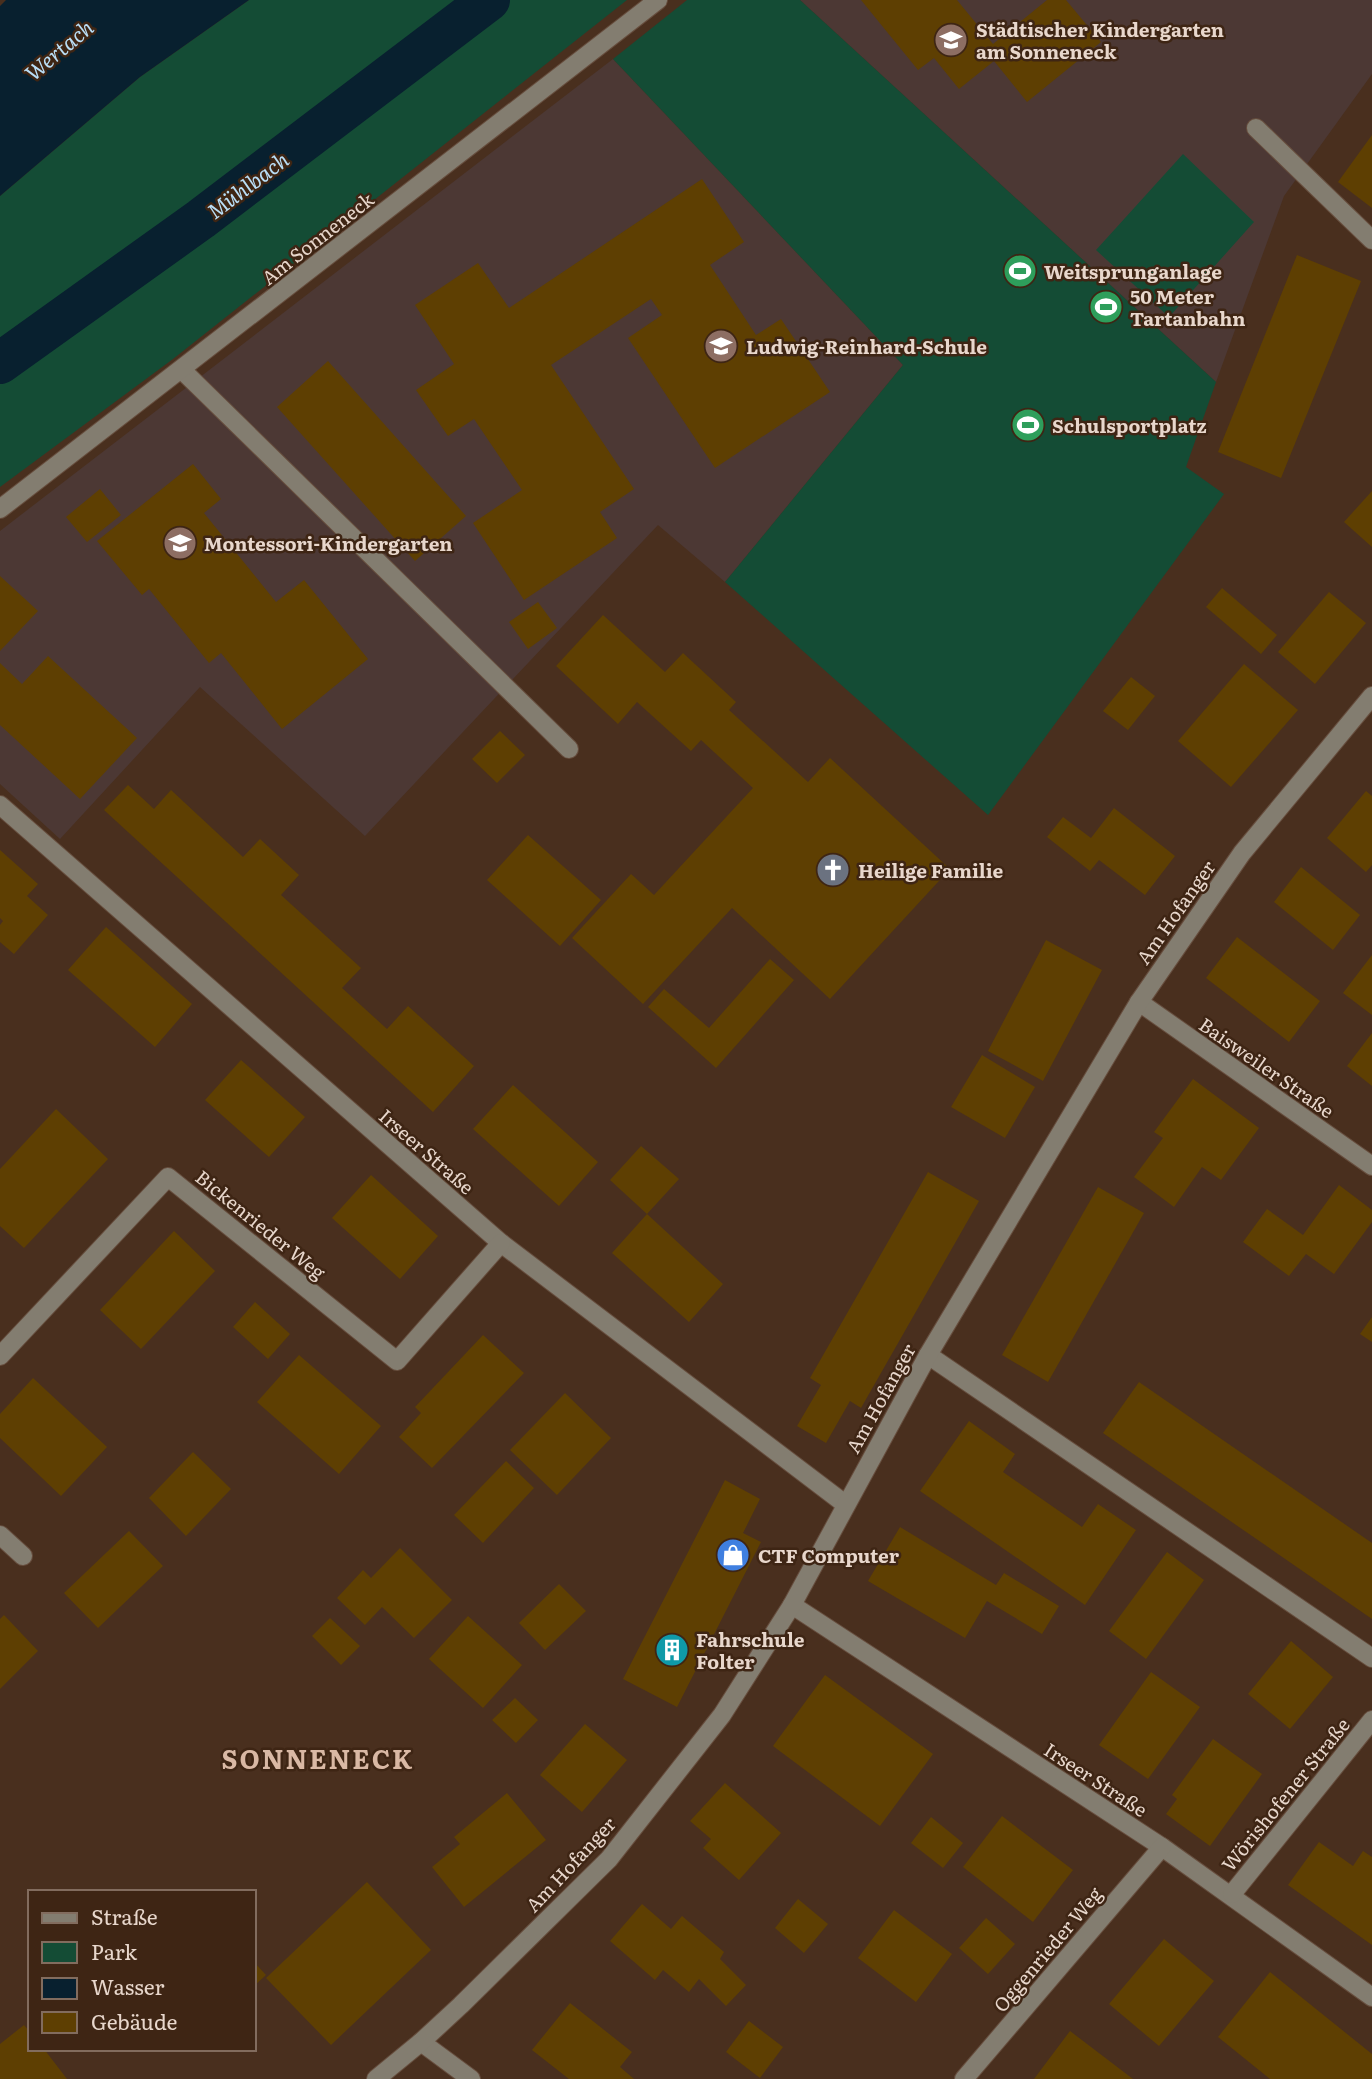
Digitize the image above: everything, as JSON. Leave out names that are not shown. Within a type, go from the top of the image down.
[{"type":"street","name":"Am Sonneneck","points":[[0,509],[658,0]]},
{"type":"street","points":[[1256,128],[1372,240]]},
{"type":"street","points":[[182,370],[569,749]]},
{"type":"street","name":"Am Hofanger","points":[[376,2079],[421,2042],[609,1859],[722,1715],[792,1605],[928,1354],[1139,1002],[1241,853],[1372,696]]},
{"type":"street","name":"Irseer Straße","points":[[0,805],[501,1243],[845,1504]]},
{"type":"street","name":"Baisweiler Straße","points":[[1139,1002],[1372,1167]]},
{"type":"street","name":"Bickenrieder Weg","points":[[0,1356],[169,1177],[397,1361],[501,1243]]},
{"type":"street","points":[[928,1354],[1372,1658]]},
{"type":"street","points":[[0,1535],[23,1556]]},
{"type":"street","name":"Irseer Straße","points":[[792,1605],[1162,1846],[1372,1997]]},
{"type":"street","name":"Wörishofener Straße","points":[[1232,1894],[1372,1720]]},
{"type":"street","name":"Oggenrieder Weg","points":[[964,2079],[1162,1846]]},
{"type":"street","points":[[421,2042],[471,2079]]},
{"type":"shaded area","points":[[800,0],[1372,0],[1372,74],[1284,196],[1216,382]]},
{"type":"shaded area","points":[[613,59],[903,365],[725,582],[658,525],[365,836],[200,687],[60,839],[0,784],[0,531]]},
{"type":"green space","points":[[249,0],[627,0],[173,359],[0,487],[0,196],[140,77]]},
{"type":"green space","name":"Schulsportplatz","points":[[687,0],[800,0],[1216,382],[1186,467],[1224,494],[988,815],[725,582],[903,365],[613,59]]},
{"type":"green space","points":[[1183,154],[1254,222],[1169,317],[1096,250]]},
{"type":"water","name":"Wertach","points":[[6,0],[249,0],[140,77],[0,196],[0,6]]},
{"type":"building","points":[[861,0],[957,0],[993,44],[1047,0],[1066,0],[1101,42],[1027,102],[994,61],[959,89],[934,58],[918,70]]},
{"type":"building","points":[[1372,135],[1372,208],[1338,182]]},
{"type":"building","points":[[702,179],[744,242],[710,265],[756,335],[781,319],[830,392],[715,468],[628,338],[662,315],[651,299],[551,365],[634,489],[600,512],[617,538],[524,600],[473,523],[522,490],[474,419],[448,436],[416,390],[454,364],[415,305],[478,263],[509,308]]},
{"type":"building","points":[[1297,255],[1361,281],[1281,478],[1218,452]]},
{"type":"building","points":[[328,361],[466,516],[415,561],[277,407]]},
{"type":"building","points":[[193,464],[221,499],[204,513],[276,602],[304,580],[368,659],[282,729],[221,653],[209,663],[149,589],[142,595],[97,541]]},
{"type":"building","points":[[100,489],[121,515],[87,542],[66,517]]},
{"type":"building","points":[[1372,491],[1372,547],[1344,522]]},
{"type":"building","points":[[0,576],[38,611],[0,651]]},
{"type":"building","points":[[1222,588],[1277,635],[1261,654],[1206,607]]},
{"type":"building","points":[[1329,592],[1366,623],[1315,684],[1278,652]]},
{"type":"building","points":[[538,602],[557,628],[528,649],[509,622]]},
{"type":"building","points":[[603,615],[665,672],[683,653],[736,702],[729,710],[808,782],[830,758],[950,869],[830,999],[732,908],[643,1004],[572,938],[631,874],[654,895],[753,788],[701,740],[691,751],[637,702],[618,724],[556,666]]},
{"type":"building","points":[[48,656],[137,738],[80,799],[0,725],[0,663],[22,684]]},
{"type":"building","points":[[1244,664],[1298,710],[1231,787],[1178,741]]},
{"type":"building","points":[[1131,677],[1155,696],[1128,730],[1103,711]]},
{"type":"building","points":[[500,731],[525,755],[497,783],[472,759]]},
{"type":"building","points":[[128,785],[154,809],[171,790],[243,857],[260,839],[299,875],[281,895],[361,968],[342,988],[387,1029],[408,1006],[474,1066],[433,1112],[104,810]]},
{"type":"building","points":[[1366,791],[1372,796],[1372,865],[1366,872],[1327,838]]},
{"type":"building","points":[[1114,808],[1175,856],[1145,895],[1099,860],[1090,871],[1047,837],[1063,817],[1091,838]]},
{"type":"building","points":[[528,835],[601,900],[560,946],[487,880]]},
{"type":"building","points":[[0,850],[38,884],[27,896],[48,915],[14,954],[0,942],[0,925],[3,921],[0,918]]},
{"type":"building","points":[[1301,867],[1360,915],[1333,950],[1274,902]]},
{"type":"building","points":[[106,927],[192,1004],[155,1047],[68,970]]},
{"type":"building","points":[[1237,937],[1320,1001],[1289,1042],[1206,978]]},
{"type":"building","points":[[1046,940],[1102,970],[1043,1081],[988,1051]]},
{"type":"building","points":[[1372,955],[1372,1015],[1343,993]]},
{"type":"building","points":[[770,959],[794,980],[716,1068],[648,1007],[664,989],[709,1028]]},
{"type":"building","points":[[1372,1033],[1372,1086],[1347,1066]]},
{"type":"building","points":[[982,1055],[1035,1087],[1005,1138],[951,1107]]},
{"type":"building","points":[[241,1060],[305,1117],[269,1157],[205,1100]]},
{"type":"building","points":[[1193,1079],[1259,1128],[1221,1180],[1202,1167],[1174,1207],[1134,1177],[1163,1138],[1154,1132]]},
{"type":"building","points":[[513,1085],[598,1162],[559,1206],[473,1129]]},
{"type":"building","points":[[56,1109],[108,1159],[24,1248],[0,1226],[0,1169]]},
{"type":"building","points":[[641,1146],[679,1179],[647,1214],[610,1180]]},
{"type":"building","points":[[928,1172],[979,1201],[861,1408],[850,1401],[826,1443],[797,1426],[821,1385],[810,1378]]},
{"type":"building","points":[[371,1175],[438,1236],[400,1279],[332,1218]]},
{"type":"building","points":[[1339,1185],[1372,1210],[1372,1222],[1334,1274],[1306,1254],[1289,1276],[1243,1242],[1267,1209],[1303,1235]]},
{"type":"building","points":[[1098,1187],[1144,1213],[1048,1382],[1002,1355]]},
{"type":"building","points":[[647,1214],[723,1284],[689,1322],[612,1253]]},
{"type":"building","points":[[174,1231],[215,1271],[141,1349],[100,1310]]},
{"type":"building","points":[[255,1302],[290,1334],[268,1359],[233,1327]]},
{"type":"building","points":[[1372,1317],[1372,1342],[1360,1334]]},
{"type":"building","points":[[483,1335],[524,1373],[432,1468],[399,1437],[421,1413],[415,1407]]},
{"type":"building","points":[[299,1355],[381,1426],[339,1474],[257,1402]]},
{"type":"building","points":[[33,1378],[107,1447],[61,1496],[0,1438],[0,1414]]},
{"type":"building","points":[[1139,1382],[1372,1543],[1372,1619],[1103,1433]]},
{"type":"building","points":[[565,1393],[611,1438],[557,1495],[510,1450]]},
{"type":"building","points":[[969,1421],[1015,1454],[1003,1472],[1082,1527],[1098,1504],[1136,1530],[1085,1605],[920,1491]]},
{"type":"building","points":[[193,1452],[231,1489],[186,1536],[149,1498]]},
{"type":"building","points":[[506,1461],[534,1488],[483,1543],[454,1515]]},
{"type":"building","points":[[725,1480],[760,1499],[743,1533],[761,1542],[677,1707],[623,1679]]},
{"type":"building","points":[[900,1527],[996,1585],[1004,1573],[1059,1606],[1042,1634],[987,1601],[965,1638],[868,1581]]},
{"type":"building","points":[[129,1531],[163,1566],[98,1628],[64,1593]]},
{"type":"building","points":[[400,1548],[452,1600],[414,1638],[382,1607],[365,1625],[337,1598],[363,1570],[371,1578]]},
{"type":"building","points":[[1167,1552],[1204,1580],[1146,1659],[1109,1631]]},
{"type":"building","points":[[559,1584],[586,1611],[545,1650],[519,1623]]},
{"type":"building","points":[[4,1615],[38,1651],[0,1689],[0,1619]]},
{"type":"building","points":[[468,1616],[522,1665],[483,1708],[429,1659]]},
{"type":"building","points":[[330,1618],[360,1646],[341,1665],[312,1636]]},
{"type":"building","points":[[1291,1641],[1333,1677],[1290,1729],[1248,1694]]},
{"type":"building","points":[[1151,1672],[1200,1707],[1148,1779],[1099,1745]]},
{"type":"building","points":[[825,1675],[933,1754],[880,1826],[773,1746]]},
{"type":"building","points":[[515,1698],[538,1720],[516,1743],[492,1720]]},
{"type":"building","points":[[585,1724],[627,1760],[582,1812],[540,1775]]},
{"type":"building","points":[[1213,1739],[1262,1774],[1210,1846],[1166,1814],[1177,1799],[1172,1795]]},
{"type":"building","points":[[725,1783],[781,1833],[739,1880],[703,1848],[711,1839],[690,1821]]},
{"type":"building","points":[[507,1793],[546,1840],[464,1907],[432,1867],[460,1844],[454,1837]]},
{"type":"building","points":[[1002,1816],[1073,1870],[1033,1922],[963,1867]]},
{"type":"building","points":[[931,1817],[963,1843],[943,1868],[911,1843]]},
{"type":"building","points":[[1319,1842],[1353,1866],[1363,1851],[1372,1857],[1372,1945],[1288,1885]]},
{"type":"building","points":[[367,1882],[431,1950],[331,2045],[266,1978]]},
{"type":"building","points":[[798,1899],[828,1924],[804,1953],[775,1928]]},
{"type":"building","points":[[642,1904],[671,1929],[682,1916],[724,1952],[720,1959],[746,1985],[726,2006],[699,1979],[689,1992],[663,1970],[655,1980],[610,1941]]},
{"type":"building","points":[[894,1910],[952,1954],[916,2002],[858,1958]]},
{"type":"building","points":[[986,1918],[1015,1944],[988,1974],[959,1948]]},
{"type":"building","points":[[1164,1939],[1214,1981],[1159,2046],[1109,2004]]},
{"type":"building","points":[[256,1964],[266,1975],[256,1984]]},
{"type":"building","points":[[1270,1972],[1372,2054],[1372,2079],[1270,2079],[1218,2037]]},
{"type":"building","points":[[570,2003],[632,2052],[620,2067],[634,2079],[569,2079],[532,2050]]},
{"type":"building","points":[[749,2021],[783,2047],[760,2078],[726,2052]]},
{"type":"building","points":[[24,2025],[28,2030],[28,2051],[46,2051],[67,2079],[0,2079],[0,2044]]},
{"type":"building","points":[[1070,2031],[1133,2079],[1034,2079]]},
{"type":"waterway","name":"Mühlbach","points":[[0,363],[201,219],[489,0]]},
{"type":"place","name":"Städtischer Kindergarten am Sonneneck","points":[[951,40]]},
{"type":"place","name":"Weitsprunganlage","points":[[1020,271]]},
{"type":"place","name":"50 Meter Tartanbahn","points":[[1106,307]]},
{"type":"place","name":"Ludwig-Reinhard-Schule","points":[[721,346]]},
{"type":"place","name":"Schulsportplatz","points":[[1028,425]]},
{"type":"place","name":"Montessori-Kindergarten","points":[[180,543]]},
{"type":"place","name":"Heilige Familie","points":[[833,870]]},
{"type":"place","name":"CTF Computer","points":[[733,1555]]},
{"type":"place","name":"Fahrschule Folter","points":[[672,1650]]},
{"type":"district","name":"SONNENECK","points":[[318,1757]]}]
